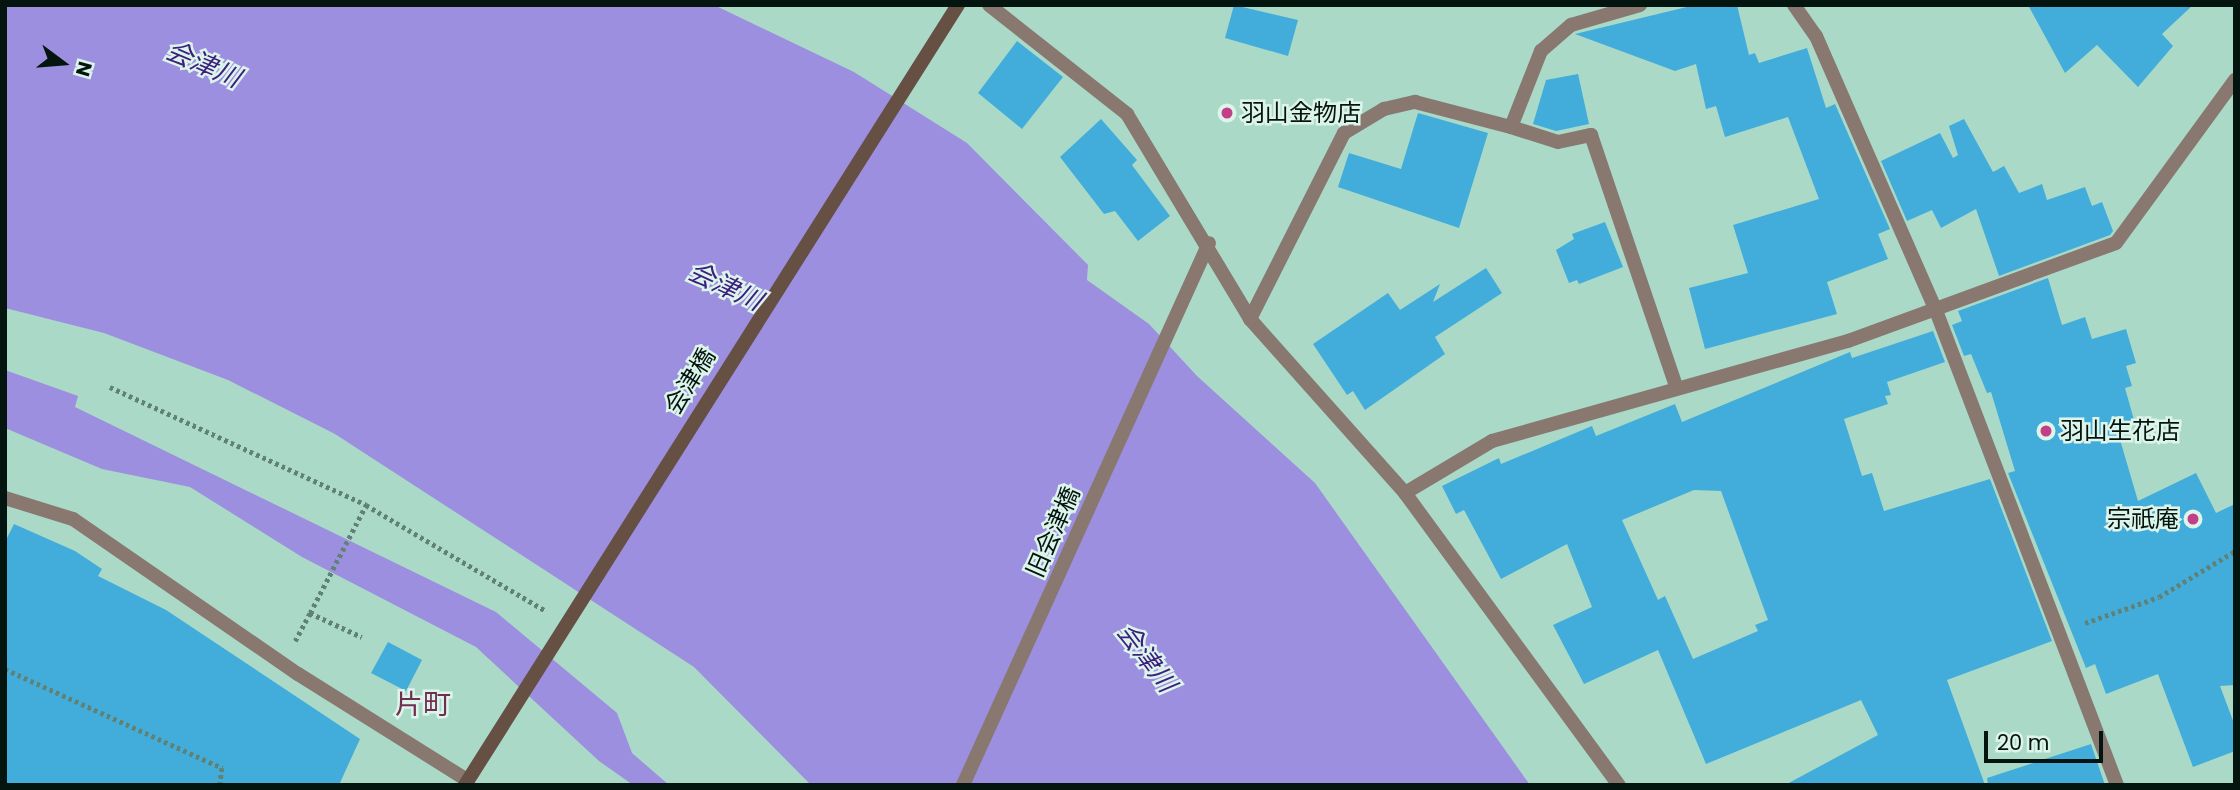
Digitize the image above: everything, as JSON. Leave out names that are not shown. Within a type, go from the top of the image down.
[{"type":"main road","name":"会津橋","points":[[469,783],[566,623],[958,5]]},
{"type":"street","points":[[989,5],[1127,114],[1209,243],[1250,318],[1405,493],[1619,785]]},
{"type":"street","points":[[1511,127],[1541,51],[1571,25],[1640,5]]},
{"type":"street","points":[[1794,5],[1816,36],[1935,308],[2061,631],[2117,785]]},
{"type":"street","points":[[1405,493],[1492,441],[1676,386],[1848,341],[2116,243],[2235,80]]},
{"type":"street","points":[[1250,318],[1344,132],[1384,109],[1415,102],[1558,142],[1591,135],[1676,386]]},
{"type":"street","name":"旧会津橋","points":[[963,785],[1209,243]]},
{"type":"street","points":[[5,498],[73,519],[283,664],[469,783]]},
{"type":"path","points":[[110,387],[366,505],[566,623]]},
{"type":"path","points":[[283,664],[323,593],[366,505]]},
{"type":"path","points":[[2061,631],[2159,597],[2235,551]]},
{"type":"path","points":[[310,613],[362,637]]},
{"type":"path","points":[[5,669],[222,768],[220,785]]},
{"type":"water","name":"会津川","points":[[5,5],[714,5],[854,72],[967,143],[1088,265],[1087,280],[1149,324],[1197,376],[1315,483],[1530,785],[811,785],[694,667],[335,434],[228,380],[104,333],[5,308]]},
{"type":"water","points":[[5,370],[78,396],[75,407],[496,612],[617,713],[632,753],[669,785],[633,785],[599,761],[476,647],[302,557],[190,487],[102,469],[5,428]]},
{"type":"building","points":[[1234,5],[1298,20],[1288,56],[1225,38]]},
{"type":"building","points":[[1695,5],[1737,5],[1749,55],[1755,53],[1759,63],[1807,48],[1826,108],[1835,104],[1890,229],[1878,234],[1888,259],[1827,282],[1837,314],[1705,349],[1689,288],[1748,273],[1733,225],[1819,199],[1788,117],[1725,137],[1716,106],[1706,109],[1696,64],[1675,71],[1575,34]]},
{"type":"building","points":[[2028,5],[2193,5],[2162,34],[2173,46],[2138,87],[2097,45],[2065,73]]},
{"type":"building","points":[[1017,41],[1063,77],[1022,129],[978,93]]},
{"type":"building","points":[[1578,74],[1589,124],[1556,131],[1533,124],[1546,80]]},
{"type":"building","points":[[1418,113],[1488,133],[1459,228],[1338,187],[1349,153],[1401,169]]},
{"type":"building","points":[[1101,119],[1137,160],[1132,165],[1170,216],[1138,241],[1115,211],[1104,214],[1060,157]]},
{"type":"building","points":[[1964,119],[1993,172],[2004,166],[2019,193],[2042,184],[2047,200],[2085,187],[2092,206],[2102,202],[2113,231],[2110,235],[1999,276],[1976,209],[1941,228],[1932,210],[1907,221],[1881,161],[1940,133],[1953,158],[1958,155],[1949,126]]},
{"type":"building","points":[[1605,222],[1623,267],[1579,284],[1577,280],[1569,283],[1556,250],[1574,239],[1572,234]]},
{"type":"building","points":[[1486,268],[1502,293],[1435,337],[1445,354],[1365,410],[1353,391],[1347,395],[1313,344],[1388,293],[1400,310],[1440,284],[1433,302]]},
{"type":"building","points":[[2048,278],[2062,325],[2085,317],[2092,339],[2126,329],[2136,363],[2126,366],[2132,386],[2125,388],[2134,420],[2116,426],[2138,501],[2196,473],[2216,513],[2235,504],[2235,685],[2220,686],[2235,726],[2235,751],[2193,767],[2158,674],[2106,694],[2095,664],[2086,668],[2008,473],[2015,471],[1991,392],[1987,393],[1971,354],[1964,356],[1952,325],[1962,321],[1958,311]]},
{"type":"building","points":[[1933,331],[1945,362],[1887,382],[1891,395],[1885,396],[1888,404],[1844,419],[1862,476],[1872,473],[1884,511],[1990,479],[2052,641],[1947,680],[1985,785],[1785,785],[1878,735],[1861,700],[1706,764],[1658,650],[1584,684],[1553,625],[1592,607],[1567,544],[1501,579],[1464,510],[1456,514],[1442,486],[1499,458],[1501,464],[1592,426],[1596,436],[1675,404],[1682,422],[1850,352],[1852,358]],"holes":[[[1694,490],[1721,491],[1768,620],[1755,625],[1758,631],[1693,659],[1665,596],[1658,600],[1622,520]]]},
{"type":"building","points":[[14,524],[75,551],[102,569],[98,576],[166,610],[360,739],[339,785],[5,785],[5,542]]},
{"type":"building","points":[[388,642],[422,660],[406,691],[371,673]]},
{"type":"building","points":[[2091,744],[2105,785],[1988,785],[1987,778]]},
{"type":"place","name":"羽山金物店","points":[[1227,113]]},
{"type":"place","name":"羽山生花店","points":[[2046,431]]},
{"type":"place","name":"宗祇庵","points":[[2193,519]]},
{"type":"district","name":"片町","points":[[423,705]]}]
